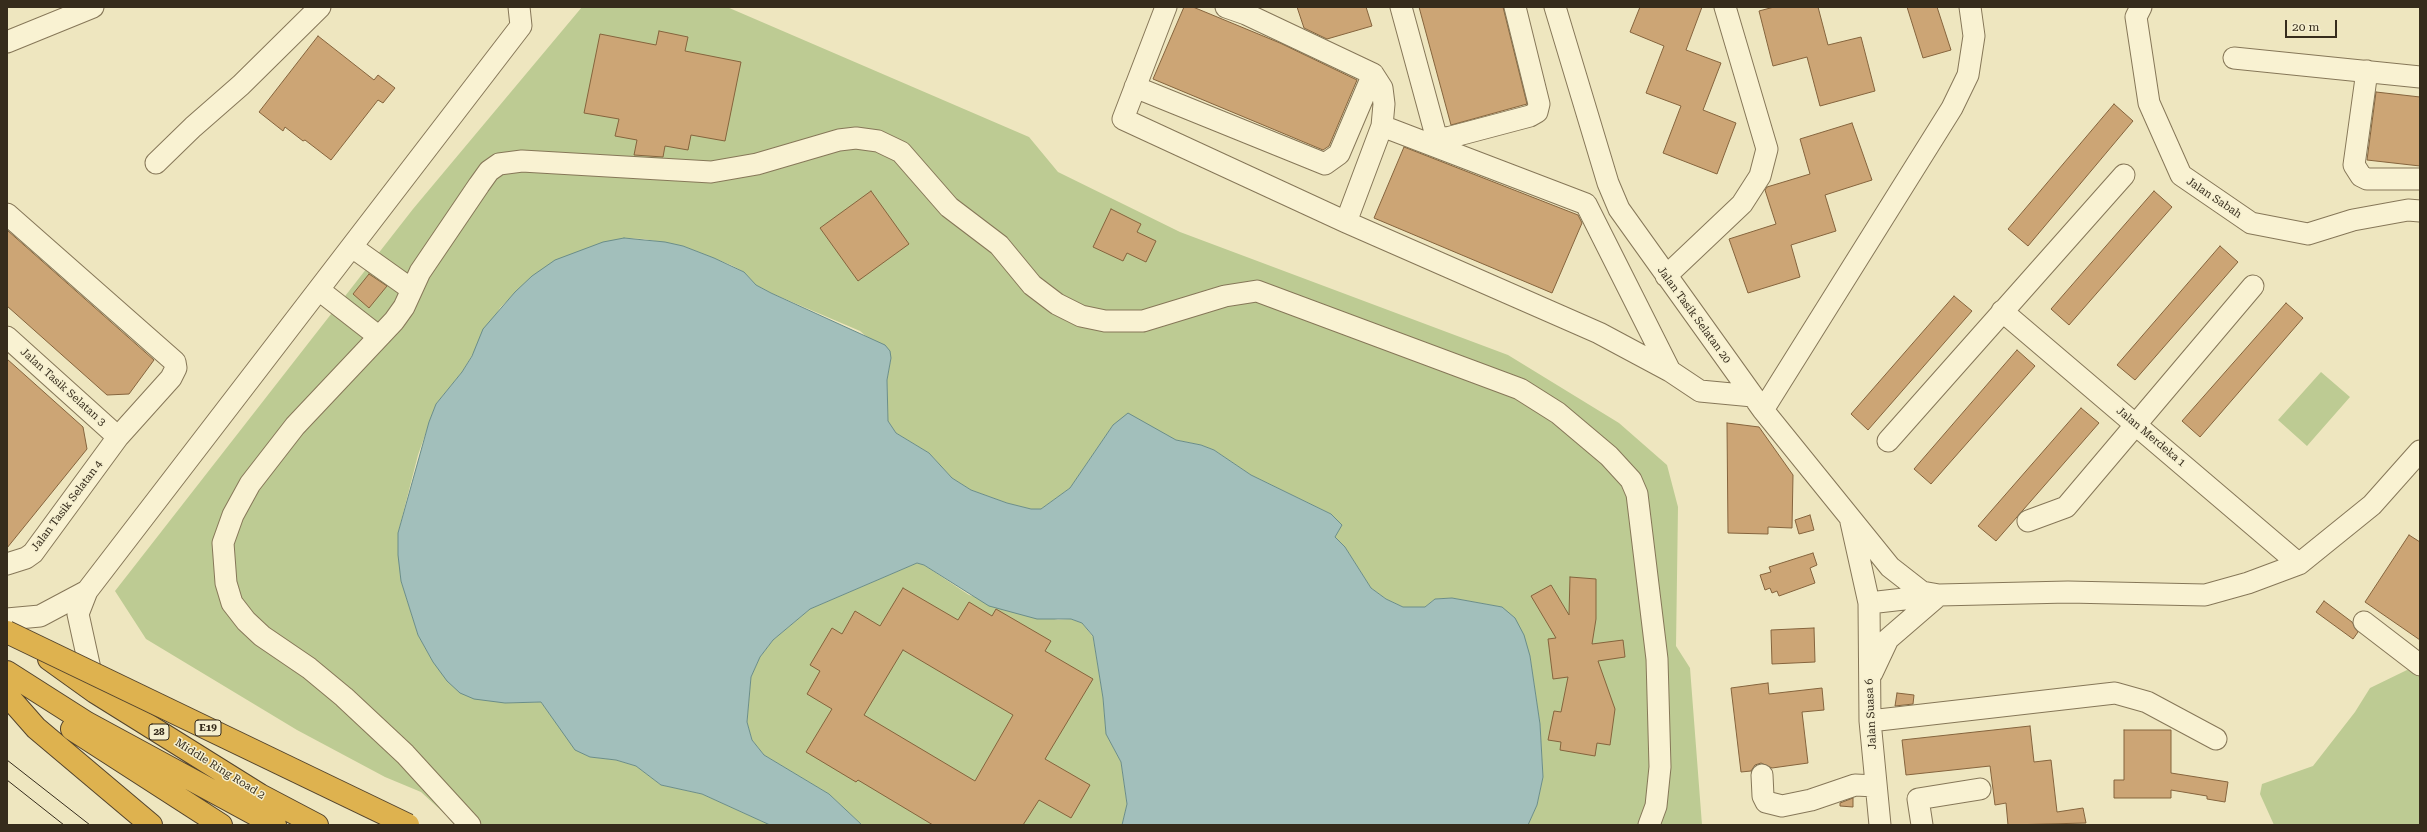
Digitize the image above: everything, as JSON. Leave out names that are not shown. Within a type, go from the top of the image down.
[{"type":"highway","name":"Middle Ring Road 2","points":[[7,631],[95,692],[260,795],[317,825]]},
{"type":"highway","name":"E19","points":[[7,631],[408,825]]},
{"type":"highway","points":[[7,672],[87,723],[275,825]]},
{"type":"highway","points":[[7,686],[220,825]]},
{"type":"highway","points":[[7,695],[36,728],[151,825]]},
{"type":"street","points":[[7,42],[93,7]]},
{"type":"street","points":[[156,163],[192,127],[241,85],[320,7]]},
{"type":"street","points":[[95,692],[78,614],[87,591],[521,26],[519,7]]},
{"type":"street","points":[[1166,7],[1123,119],[1346,222],[1599,333],[1670,371],[1700,391],[1758,403],[1952,108],[1968,75],[1974,36],[1970,7]]},
{"type":"street","points":[[1226,7],[1246,11],[1373,74],[1382,88],[1384,104],[1382,126],[1346,222]]},
{"type":"street","points":[[1401,7],[1435,132],[1439,137],[1447,138],[1530,116],[1537,112],[1539,104],[1515,7]]},
{"type":"street","name":"Jalan Tasik Selatan 20","points":[[1555,7],[1608,183],[1617,206],[1758,403],[1850,518],[1869,603]]},
{"type":"street","name":"Jalan Sabah","points":[[2141,7],[2136,17],[2149,103],[2181,175],[2250,223],[2308,234],[2353,220],[2408,210],[2420,211]]},
{"type":"street","points":[[1666,276],[1742,204],[1760,176],[1767,149],[1732,8]]},
{"type":"street","points":[[2234,58],[2420,77]]},
{"type":"street","points":[[2367,71],[2354,164],[2358,171],[2367,179],[2420,179]]},
{"type":"street","points":[[1135,87],[1325,164],[1339,154],[1373,74]]},
{"type":"street","points":[[1382,126],[1586,204],[1670,371]]},
{"type":"street","points":[[470,825],[405,754],[344,697],[309,668],[262,636],[246,621],[232,603],[226,583],[223,543],[233,515],[250,484],[295,426],[333,388],[404,307],[420,272],[479,185],[490,171],[499,164],[522,161],[711,172],[757,164],[839,140],[867,139],[878,141],[901,152],[949,207],[994,240],[1032,284],[1056,304],[1081,316],[1105,321],[1143,321],[1225,296],[1257,291],[1520,389],[1558,413],[1609,456],[1631,480],[1637,494],[1657,659],[1660,740],[1658,789],[1649,825]]},
{"type":"street","points":[[1888,441],[2124,175]]},
{"type":"street","name":"Jalan Tasik Selatan 4","points":[[7,214],[175,362],[176,368],[171,378],[118,437],[33,553],[26,558],[7,564]]},
{"type":"street","points":[[352,247],[411,289]]},
{"type":"street","points":[[2028,520],[2066,507],[2135,423],[2253,286]]},
{"type":"street","points":[[319,290],[378,336]]},
{"type":"street","name":"Jalan Merdeka 1","points":[[2002,311],[2299,564]]},
{"type":"street","name":"Jalan Tasik Selatan 3","points":[[7,336],[118,437]]},
{"type":"street","points":[[1869,603],[1939,595],[2068,592],[2205,595],[2248,583],[2299,564],[2372,505],[2420,451]]},
{"type":"street","points":[[1850,518],[1890,567],[1911,585],[1922,592],[1939,595]]},
{"type":"street","points":[[7,619],[40,616],[87,591]]},
{"type":"street","points":[[1869,678],[1888,639],[1939,595]]},
{"type":"street","name":"Jalan Suasa 6","points":[[1869,603],[1870,722],[1880,825]]},
{"type":"street","points":[[2364,622],[2420,665]]},
{"type":"street","points":[[1870,722],[2115,693],[2147,702],[2216,739]]},
{"type":"street","points":[[1762,775],[1763,796],[1766,802],[1782,806],[1811,800],[1855,786],[1876,786]]},
{"type":"street","points":[[1922,825],[1918,799],[1980,790]]},
{"type":"green space","points":[[582,7],[727,7],[1029,137],[1058,172],[1180,232],[1508,355],[1619,423],[1667,465],[1678,507],[1676,646],[1690,668],[1702,825],[1528,825],[1537,805],[1543,777],[1540,724],[1530,656],[1502,607],[1452,598],[1435,599],[1425,607],[1403,607],[1386,599],[1371,588],[1345,547],[1335,537],[1341,525],[1331,514],[1251,475],[1214,450],[1201,445],[1176,440],[1162,433],[1113,425],[1070,488],[1041,509],[1031,509],[1007,503],[971,490],[952,478],[929,453],[896,433],[888,421],[887,380],[891,358],[860,331],[771,293],[756,285],[744,272],[731,265],[683,246],[644,239],[624,238],[532,276],[500,308],[462,372],[436,404],[418,455],[398,533],[401,581],[418,635],[433,662],[505,703],[541,702],[576,750],[590,757],[616,760],[636,766],[661,785],[702,794],[770,825],[457,825],[421,792],[385,777],[297,730],[146,639],[115,591],[413,209]]},
{"type":"green space","points":[[2321,372],[2350,397],[2307,446],[2278,420]]},
{"type":"green space","points":[[917,563],[924,565],[969,595],[1058,620],[1071,619],[1082,623],[1093,637],[1103,698],[1106,734],[1121,762],[1127,804],[1122,825],[862,825],[829,794],[764,755],[752,740],[747,722],[751,677],[760,657],[773,640],[810,609]]},
{"type":"green space","points":[[2407,670],[2420,672],[2420,825],[2274,825],[2260,794],[2262,784],[2313,766],[2355,712],[2370,688]]},
{"type":"water","points":[[624,238],[665,242],[683,246],[714,258],[744,272],[756,285],[771,293],[885,345],[890,351],[891,358],[887,380],[888,421],[896,433],[929,453],[952,478],[971,490],[1007,503],[1031,509],[1041,509],[1070,488],[1113,425],[1128,413],[1176,440],[1201,445],[1214,450],[1251,475],[1331,514],[1342,525],[1335,537],[1345,547],[1371,588],[1386,599],[1403,607],[1425,607],[1435,599],[1452,598],[1502,607],[1515,618],[1524,635],[1530,656],[1540,724],[1543,777],[1537,805],[1528,825],[1122,825],[1127,804],[1121,762],[1106,734],[1103,698],[1093,636],[1082,623],[1071,619],[1037,619],[989,606],[924,565],[917,563],[810,609],[773,640],[760,657],[751,677],[747,722],[752,740],[764,755],[829,794],[862,825],[770,825],[702,794],[661,785],[636,766],[616,760],[590,757],[575,750],[541,702],[505,703],[474,699],[460,693],[447,681],[433,662],[418,635],[401,581],[398,555],[398,533],[429,422],[436,404],[462,372],[472,356],[483,329],[515,292],[532,276],[555,260],[603,242]]},
{"type":"building","points":[[1184,7],[1193,7],[1280,43],[1357,80],[1329,146],[1323,150],[1153,79]]},
{"type":"building","points":[[1297,7],[1366,7],[1372,26],[1327,39],[1304,28]]},
{"type":"building","points":[[1419,7],[1503,7],[1527,104],[1451,125]]},
{"type":"building","points":[[1640,7],[1702,7],[1686,50],[1721,63],[1703,110],[1736,123],[1717,174],[1663,153],[1681,106],[1646,93],[1664,46],[1630,32]]},
{"type":"building","points":[[1774,7],[1818,7],[1828,45],[1861,37],[1875,91],[1820,106],[1807,57],[1773,66],[1759,11]]},
{"type":"building","points":[[1907,7],[1937,7],[1951,50],[1923,58]]},
{"type":"building","points":[[659,31],[688,37],[685,51],[741,62],[725,141],[691,135],[688,150],[665,146],[663,157],[634,155],[637,140],[615,136],[619,119],[584,113],[600,34],[656,45]]},
{"type":"building","points":[[318,36],[374,80],[378,75],[395,88],[383,103],[378,100],[331,160],[285,127],[283,131],[259,112]]},
{"type":"building","points":[[2376,92],[2420,97],[2420,166],[2367,160]]},
{"type":"building","points":[[2114,104],[2133,121],[2028,246],[2008,229]]},
{"type":"building","points":[[1852,123],[1872,180],[1825,195],[1836,231],[1791,245],[1800,277],[1748,293],[1729,239],[1776,224],[1765,190],[1767,187],[1810,174],[1800,139]]},
{"type":"building","points":[[1404,147],[1578,215],[1582,223],[1552,293],[1374,218]]},
{"type":"building","points":[[871,191],[909,244],[858,281],[820,228]]},
{"type":"building","points":[[2154,191],[2172,207],[2069,325],[2051,309]]},
{"type":"building","points":[[1111,209],[1141,224],[1137,232],[1156,241],[1146,262],[1127,253],[1123,261],[1093,247]]},
{"type":"building","points":[[7,230],[154,360],[129,394],[107,395],[7,306]]},
{"type":"building","points":[[2220,246],[2238,262],[2135,380],[2117,365]]},
{"type":"building","points":[[369,274],[387,286],[369,308],[353,294]]},
{"type":"building","points":[[1954,296],[1972,311],[1868,430],[1851,414]]},
{"type":"building","points":[[2286,303],[2303,318],[2200,437],[2182,421]]},
{"type":"building","points":[[2017,350],[2035,366],[1931,484],[1914,469]]},
{"type":"building","points":[[7,359],[83,427],[87,449],[7,548]]},
{"type":"building","points":[[2081,408],[2099,423],[1996,541],[1978,526]]},
{"type":"building","points":[[1727,423],[1759,427],[1793,475],[1792,528],[1768,527],[1768,534],[1728,533]]},
{"type":"building","points":[[1810,515],[1814,530],[1799,534],[1795,520]]},
{"type":"building","points":[[2409,535],[2420,542],[2420,640],[2365,602]]},
{"type":"building","points":[[1813,553],[1817,565],[1810,568],[1815,583],[1779,596],[1777,591],[1772,593],[1770,588],[1765,590],[1760,575],[1771,572],[1769,567]]},
{"type":"building","points":[[1570,577],[1596,579],[1596,619],[1592,644],[1623,640],[1625,657],[1598,661],[1615,709],[1610,745],[1597,743],[1595,756],[1560,750],[1561,742],[1548,740],[1554,711],[1561,712],[1568,677],[1553,679],[1548,639],[1556,638],[1531,596],[1551,585],[1569,615]]},
{"type":"building","points":[[903,588],[958,620],[969,602],[992,616],[996,609],[1051,641],[1045,651],[1093,679],[1045,759],[1090,785],[1071,818],[1039,800],[1023,825],[933,825],[858,780],[856,782],[806,752],[832,709],[807,694],[820,671],[810,665],[832,628],[842,634],[855,611],[880,626]],"holes":[[[903,650],[1013,715],[975,781],[864,715]]]},
{"type":"building","points":[[2324,601],[2352,622],[2358,632],[2353,639],[2316,612]]},
{"type":"building","points":[[1814,628],[1815,662],[1772,664],[1771,630]]},
{"type":"building","points":[[1768,683],[1769,694],[1822,688],[1824,710],[1802,712],[1808,763],[1772,768],[1761,763],[1755,765],[1751,771],[1741,772],[1731,688]]},
{"type":"building","points":[[1897,693],[1914,695],[1913,704],[1895,706]]},
{"type":"building","points":[[2030,726],[2034,762],[2051,760],[2057,812],[2083,808],[2086,823],[2008,825],[2006,803],[1995,805],[1990,766],[1906,775],[1902,740]]},
{"type":"building","points":[[2124,730],[2171,730],[2171,773],[2228,782],[2225,802],[2207,799],[2207,796],[2171,790],[2171,798],[2114,798],[2114,780],[2124,780]]},
{"type":"building","points":[[1853,798],[1853,807],[1840,806],[1840,803]]},
{"type":"tram line","points":[[7,760],[90,825]]},
{"type":"tram line","points":[[7,780],[64,825]]}]
